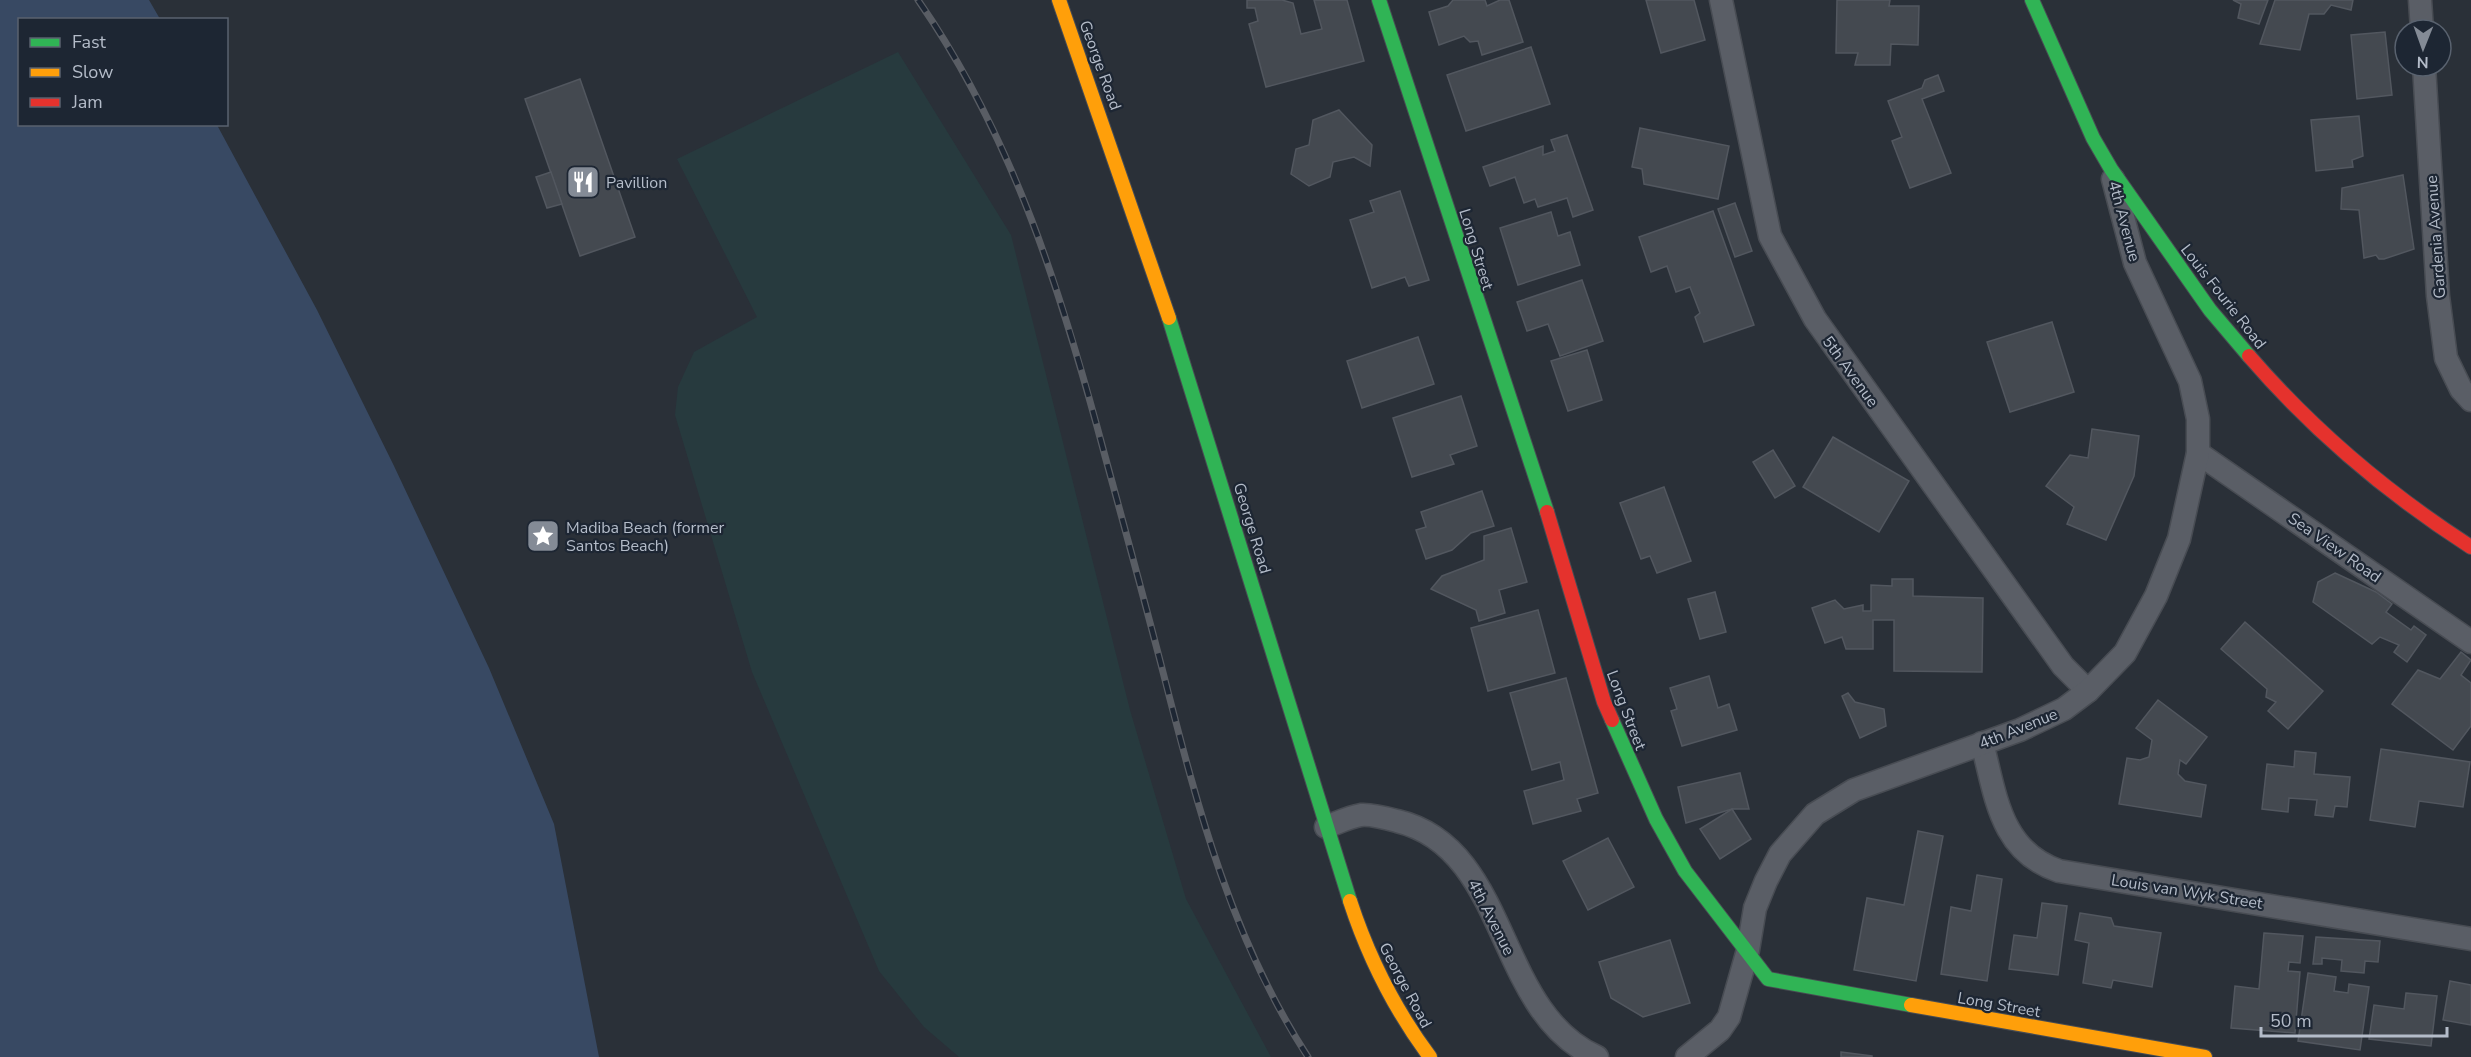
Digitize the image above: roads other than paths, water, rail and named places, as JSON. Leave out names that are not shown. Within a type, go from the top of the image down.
[{"type":"street","name":"George Road","points":[[1059,0],[1101,111],[1191,384],[1357,922],[1379,975],[1412,1034],[1430,1057]]},
{"type":"street","name":"Long Street","points":[[1379,0],[1558,546],[1604,702],[1656,819],[1685,871],[1748,950],[1768,979],[2205,1057]]},
{"type":"street","name":"5th Avenue","points":[[1721,0],[1770,236],[1815,319],[2063,666],[2088,691]]},
{"type":"street","name":"Louis Fourie Road","points":[[2032,0],[2093,138],[2111,169],[2210,310],[2267,377],[2337,445],[2434,524],[2471,548]]},
{"type":"street","points":[[2420,0],[2421,18]]},
{"type":"street","name":"Gardenia Avenue","points":[[2425,78],[2438,296],[2446,358],[2461,389],[2471,400]]},
{"type":"street","name":"4th Avenue","points":[[1688,1057],[1720,1030],[1729,1017],[1748,950],[1755,908],[1766,881],[1780,854],[1815,814],[1854,790],[2048,719],[2088,691],[2125,653],[2156,596],[2179,539],[2198,453],[2198,419],[2190,381],[2135,263],[2111,169]]},
{"type":"street","name":"Sea View Road","points":[[2198,453],[2471,642]]},
{"type":"street","name":"Louis van Wyk Street","points":[[1982,743],[2008,834],[2026,853],[2044,865],[2059,871],[2471,939]]},
{"type":"street","name":"4th Avenue","points":[[1326,827],[1362,815],[1408,823],[1432,833],[1469,873],[1491,910],[1527,988],[1544,1015],[1566,1038],[1597,1057]]},
{"type":"water","points":[[0,0],[149,0],[159,18],[18,18],[18,126],[218,126],[317,310],[394,466],[489,668],[554,824],[599,1057],[0,1057]]},
{"type":"railway","points":[[918,0],[952,53],[982,107],[1031,219],[1052,277],[1089,396],[1204,824],[1238,920],[1258,967],[1308,1057]]},
{"type":"place","name":"Pavillion","points":[[583,182]]},
{"type":"place","name":"Madiba Beach (former Santos Beach)","points":[[543,536]]}]
